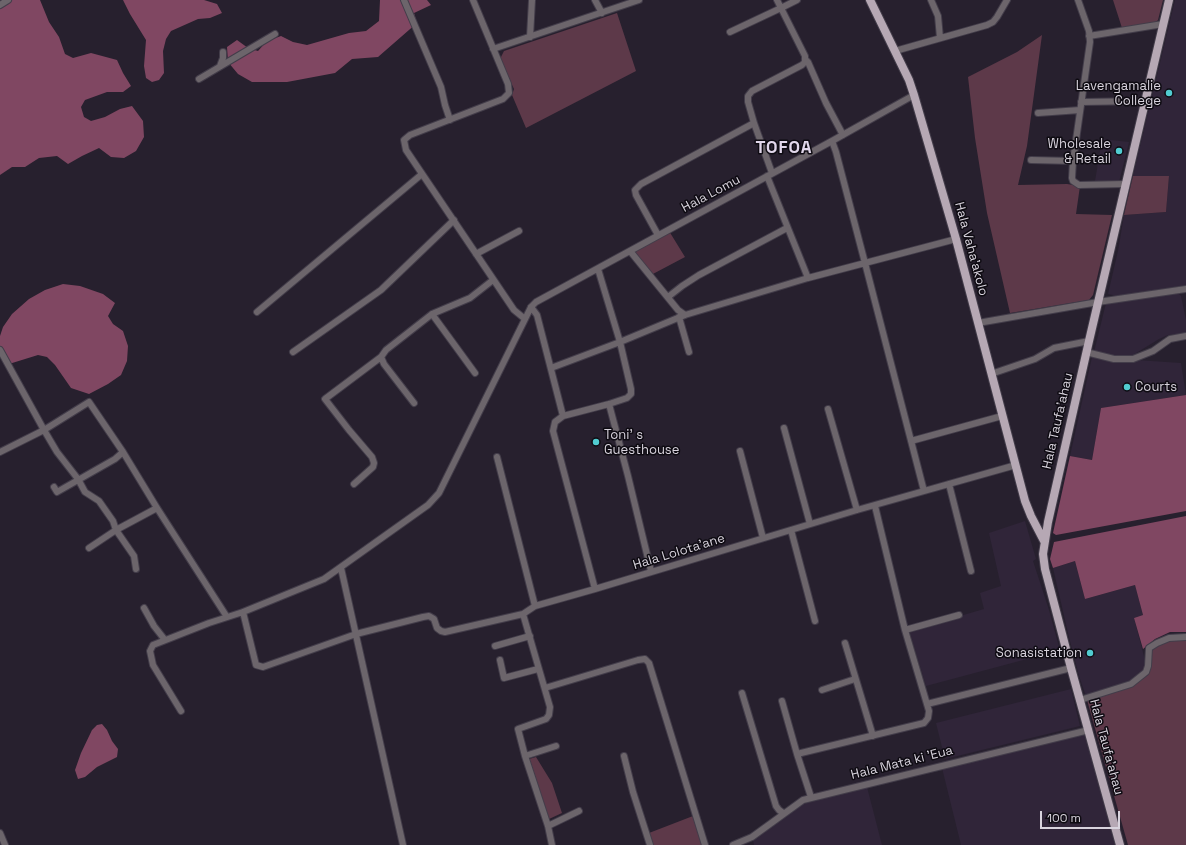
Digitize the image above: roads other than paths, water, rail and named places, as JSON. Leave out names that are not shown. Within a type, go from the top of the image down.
[{"type":"main road","name":"Hala Vaha'akolo","points":[[870,0],[895,51],[914,95],[956,239],[1025,501],[1044,541]]},
{"type":"main road","name":"Hala Taufa'ahau","points":[[1120,845],[1071,668],[1045,569],[1043,554],[1048,522],[1086,352],[1169,0]]},
{"type":"main road","points":[[1029,512],[1048,522]]},
{"type":"street","points":[[0,5],[8,0]]},
{"type":"street","points":[[404,0],[441,87],[450,120]]},
{"type":"street","points":[[473,0],[508,84],[509,93],[503,99],[410,135],[404,140],[406,150],[493,280],[514,310],[525,319]]},
{"type":"street","points":[[530,37],[532,0]]},
{"type":"street","points":[[595,0],[602,13]]},
{"type":"street","points":[[493,49],[639,0]]},
{"type":"street","points":[[777,0],[805,59],[808,62],[826,103],[843,135]]},
{"type":"street","points":[[730,32],[797,0]]},
{"type":"street","points":[[931,0],[938,16],[940,38]]},
{"type":"street","points":[[895,51],[987,25],[993,22],[1007,0]]},
{"type":"street","points":[[1078,0],[1089,31],[1090,42],[1071,176],[1073,181],[1079,185],[1125,184]]},
{"type":"street","points":[[1090,36],[1164,24]]},
{"type":"street","points":[[199,79],[275,34]]},
{"type":"street","points":[[220,66],[223,58],[223,52]]},
{"type":"street","points":[[805,59],[805,62],[802,65],[752,91],[748,96],[748,102],[769,175],[787,228],[808,278]]},
{"type":"street","name":"Hala Lomu","points":[[181,710],[153,665],[150,651],[153,645],[243,612],[324,579],[428,505],[439,493],[531,307],[536,302],[832,142],[914,95]]},
{"type":"street","points":[[1081,102],[1145,101]]},
{"type":"street","points":[[1038,113],[1080,110]]},
{"type":"street","points":[[658,235],[636,195],[635,190],[641,184],[754,123]]},
{"type":"street","points":[[832,142],[836,152],[924,491]]},
{"type":"street","points":[[1031,160],[1073,161]]},
{"type":"street","points":[[257,312],[422,174]]},
{"type":"street","points":[[293,352],[381,290],[454,220]]},
{"type":"street","points":[[668,297],[699,275],[787,228]]},
{"type":"street","points":[[476,254],[519,231]]},
{"type":"street","points":[[551,368],[620,342],[682,316],[808,278],[956,239]]},
{"type":"street","points":[[630,251],[682,316],[689,352]]},
{"type":"street","points":[[595,589],[553,431],[555,422],[562,416],[609,404],[627,398],[631,394],[620,342],[598,269]]},
{"type":"street","points":[[354,484],[373,467],[374,463],[372,457],[325,399],[381,358],[386,350],[432,314],[470,298],[493,280]]},
{"type":"street","points":[[978,323],[1098,302],[1186,289]]},
{"type":"street","points":[[531,307],[537,315],[562,416]]},
{"type":"street","points":[[432,314],[475,373]]},
{"type":"street","points":[[1086,352],[1101,357],[1114,359],[1133,359],[1152,351],[1170,339],[1186,336]]},
{"type":"street","points":[[991,374],[1035,359],[1054,348],[1089,341]]},
{"type":"street","points":[[0,350],[57,452],[78,479],[85,492],[99,502],[113,521],[116,530],[134,556],[136,569]]},
{"type":"street","points":[[381,358],[414,403]]},
{"type":"street","points":[[0,452],[44,430],[89,402],[123,452],[227,617]]},
{"type":"street","points":[[609,404],[651,571]]},
{"type":"street","points":[[828,409],[857,510]]},
{"type":"street","points":[[911,441],[1002,416]]},
{"type":"street","points":[[784,428],[810,524]]},
{"type":"street","points":[[740,451],[764,538]]},
{"type":"street","points":[[54,487],[57,492],[109,462],[123,452]]},
{"type":"street","points":[[497,457],[535,606]]},
{"type":"street","name":"Hala Lolota'ane","points":[[356,634],[429,616],[434,619],[437,628],[444,632],[523,614],[535,606],[857,510],[1016,465]]},
{"type":"street","points":[[949,484],[971,572]]},
{"type":"street","points":[[797,754],[924,722],[928,718],[929,711],[905,630],[875,506]]},
{"type":"street","points":[[89,548],[116,530],[157,508]]},
{"type":"street","points":[[790,530],[815,621]]},
{"type":"street","points":[[341,568],[403,845]]},
{"type":"street","points":[[144,608],[154,626],[165,640]]},
{"type":"street","points":[[243,612],[256,664],[263,667],[356,634]]},
{"type":"street","points":[[523,614],[550,707],[549,715],[546,719],[518,729],[525,756],[548,826],[552,845]]},
{"type":"street","points":[[905,630],[960,615]]},
{"type":"street","points":[[495,646],[530,636]]},
{"type":"street","points":[[1080,700],[1131,684],[1146,672],[1148,666],[1149,648],[1156,643],[1169,638],[1186,636]]},
{"type":"street","points":[[845,643],[873,736]]},
{"type":"street","points":[[545,688],[638,660],[644,659],[649,663],[705,845]]},
{"type":"street","points":[[500,660],[504,678],[538,669]]},
{"type":"street","points":[[927,704],[1071,668]]},
{"type":"street","points":[[822,690],[855,679]]},
{"type":"street","points":[[742,693],[776,806],[783,813]]},
{"type":"street","points":[[782,701],[811,797]]},
{"type":"street","name":"Hala Mata ki 'Eua","points":[[733,845],[752,837],[783,813],[803,800],[811,797],[1089,730]]},
{"type":"street","points":[[525,756],[556,746]]},
{"type":"street","points":[[624,756],[634,797],[646,829],[650,845]]},
{"type":"street","points":[[548,826],[579,811]]},
{"type":"street","points":[[0,833],[5,845]]},
{"type":"place","name":"Lavengamalie College","points":[[1169,93]]},
{"type":"place","name":"Wholesale & Retail","points":[[1119,151]]},
{"type":"place","name":"Courts","points":[[1127,387]]},
{"type":"place","name":"Toni' s Guesthouse","points":[[596,442]]},
{"type":"place","name":"Sonasistation","points":[[1090,653]]},
{"type":"district","name":"TOFOA","points":[[784,148]]}]
